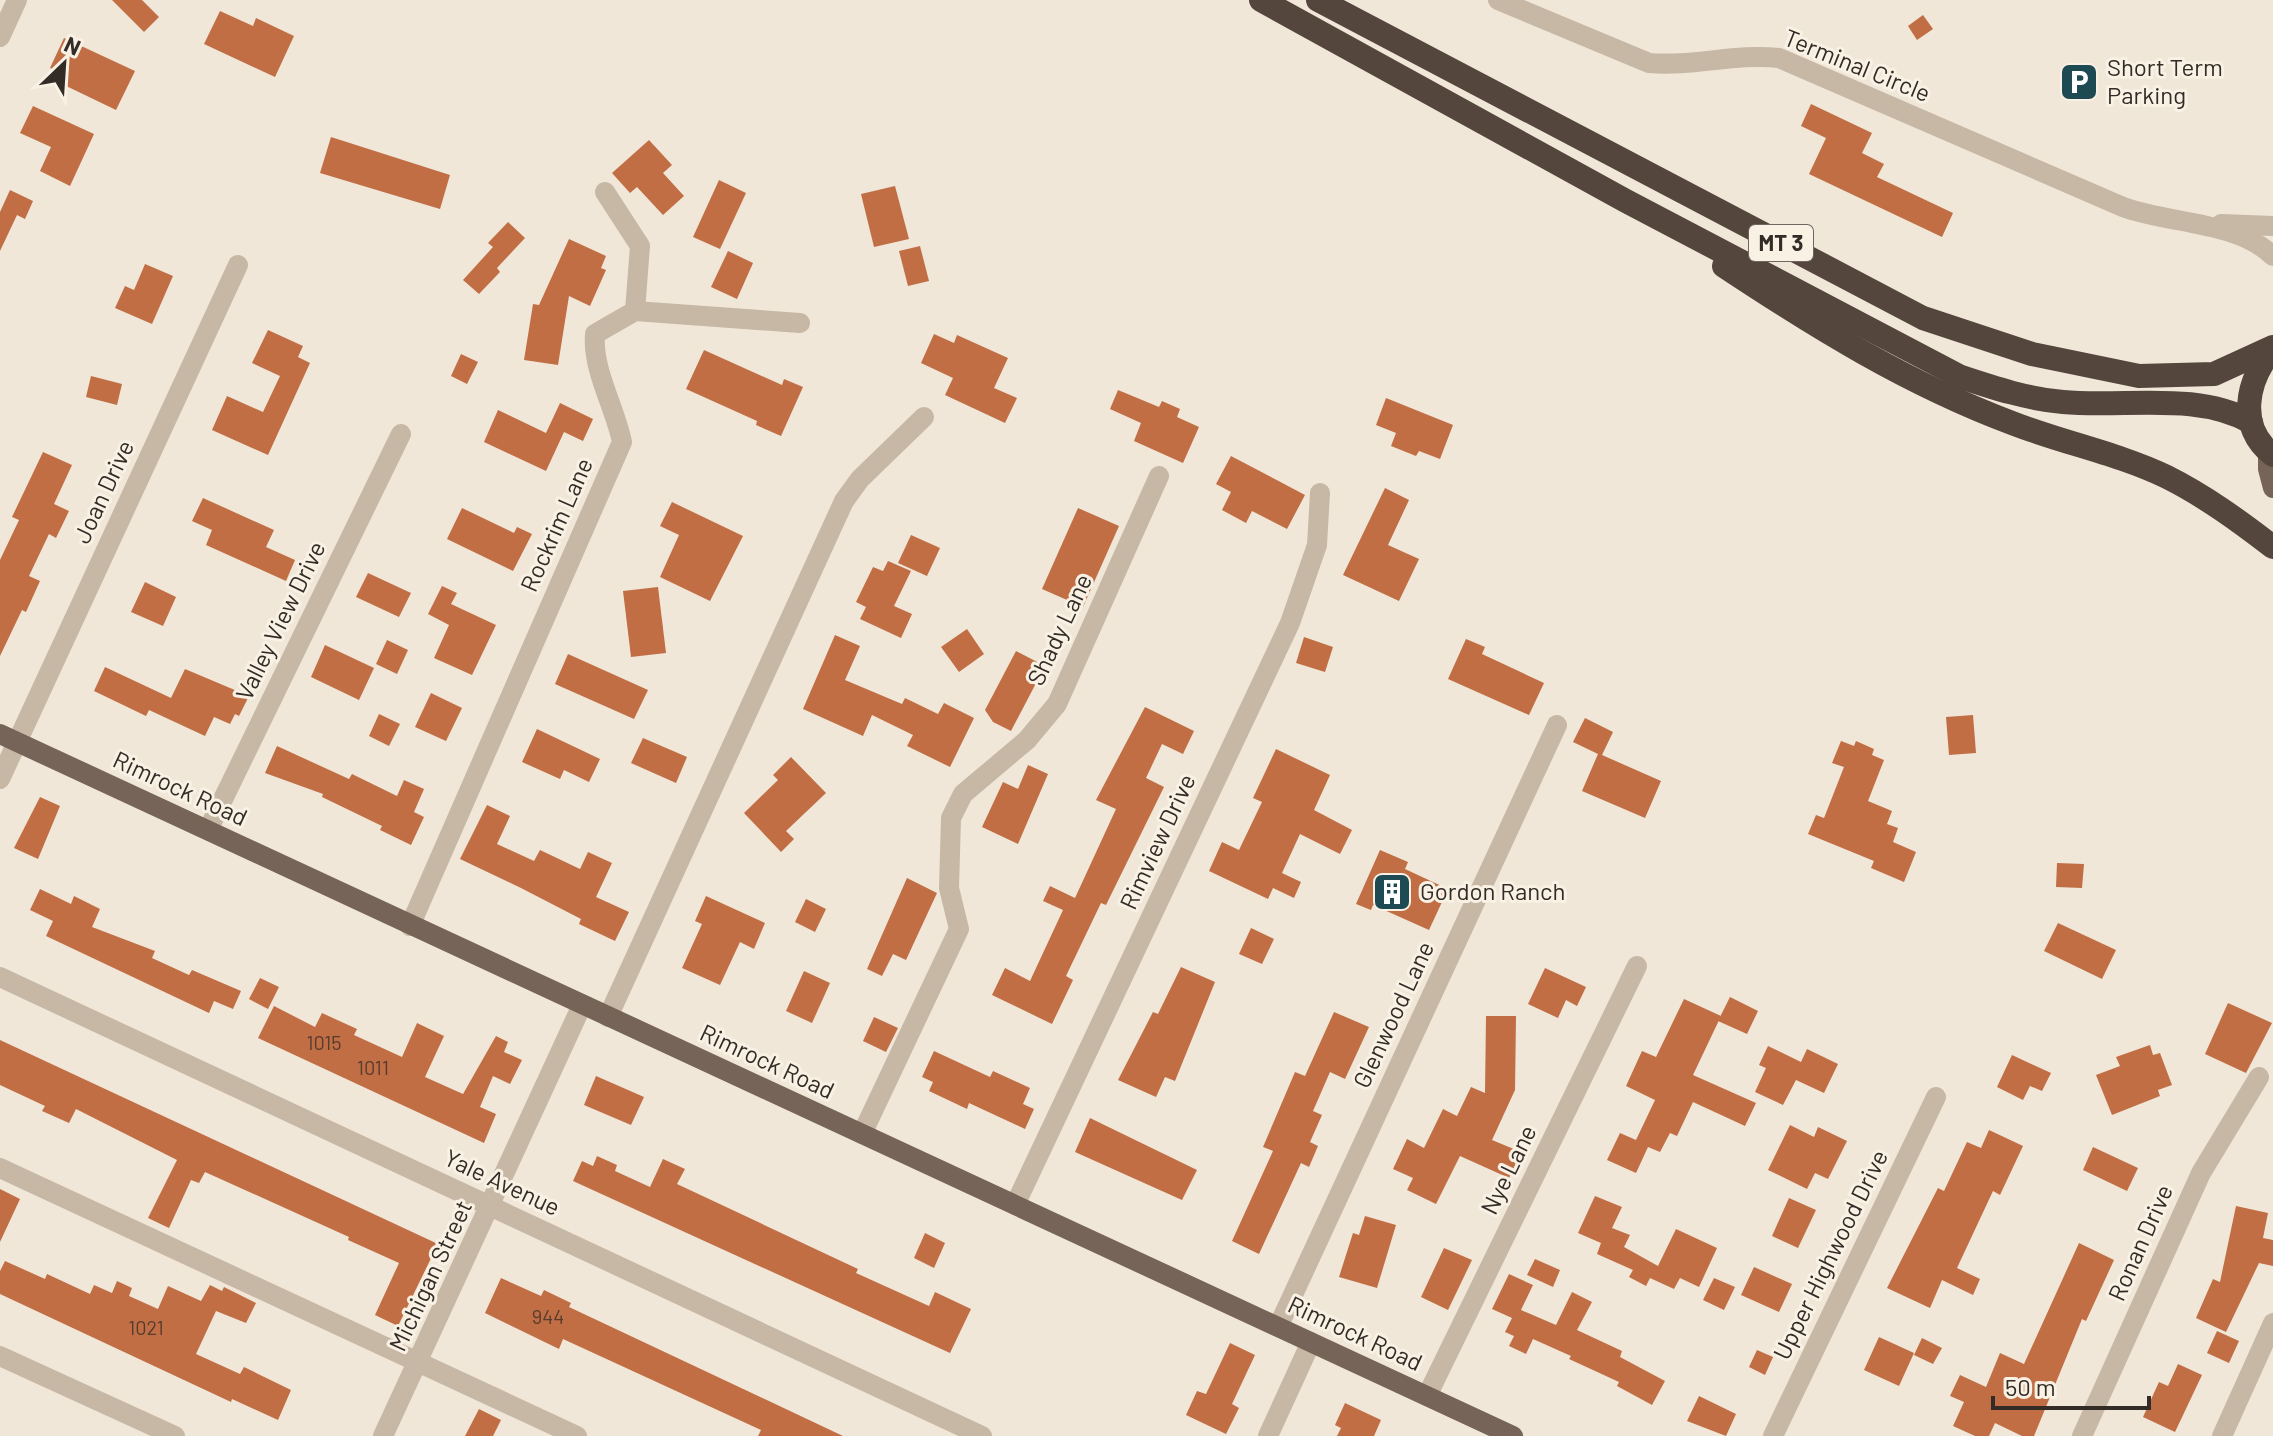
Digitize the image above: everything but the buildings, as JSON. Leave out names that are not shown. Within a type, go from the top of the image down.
[{"type":"highway","name":"MT 3","points":[[1261,0],[1626,201],[1817,327],[1920,384],[2012,424],[2120,458],[2167,477],[2226,511],[2273,547]]},
{"type":"highway","name":"MT 3","points":[[1318,0],[1923,318],[2032,354],[2139,376],[2214,374],[2273,348]]},
{"type":"highway","points":[[1626,201],[1961,377],[2004,392],[2061,402],[2204,404],[2230,411],[2251,422]]},
{"type":"highway","points":[[2271,453],[2251,422],[2248,395],[2257,367],[2273,348]]},
{"type":"main road","points":[[2271,453],[2268,469],[2273,488]]},
{"type":"main road","name":"Rimrock Road","points":[[9,738],[1513,1436]]},
{"type":"street","points":[[0,37],[17,0]]},
{"type":"street","name":"Terminal Circle","points":[[1498,0],[1649,63],[1671,65],[1737,56],[1779,58],[2123,207],[2232,234],[2258,244],[2273,256]]},
{"type":"street","points":[[605,192],[640,246],[635,311],[800,323]]},
{"type":"street","name":"Terminal Circle","points":[[2189,224],[2273,226]]},
{"type":"street","name":"Joan Drive","points":[[0,779],[9,738],[238,265]]},
{"type":"street","name":"Rockrim Lane","points":[[410,926],[622,442],[617,417],[594,352],[595,334],[635,311]]},
{"type":"street","points":[[608,1017],[844,501],[860,479],[924,417]]},
{"type":"street","name":"Valley View Drive","points":[[208,830],[401,434]]},
{"type":"street","name":"Shady Lane","points":[[862,1134],[959,929],[949,888],[951,818],[963,794],[1027,740],[1057,704],[1159,476]]},
{"type":"street","name":"Rimview Drive","points":[[1015,1205],[1290,623],[1317,545],[1320,493]]},
{"type":"street","name":"Glenwood Lane","points":[[1278,1327],[1557,725]]},
{"type":"street","name":"Nye Lane","points":[[1427,1396],[1637,966]]},
{"type":"street","name":"Yale Avenue","points":[[0,977],[982,1436]]},
{"type":"street","name":"Michigan Street","points":[[383,1436],[492,1206],[582,1005]]},
{"type":"street","name":"Ronan Drive","points":[[2082,1436],[2201,1173],[2259,1077]]},
{"type":"street","name":"Upper Highwood Drive","points":[[1773,1436],[1936,1097]]},
{"type":"street","points":[[0,1168],[577,1436]]},
{"type":"street","points":[[2222,1436],[2273,1323]]},
{"type":"street","points":[[1268,1436],[1311,1342]]},
{"type":"street","points":[[0,1356],[175,1436]]},
{"type":"place","name":"Short Term Parking","points":[[2079,82]]},
{"type":"place","name":"Gordon Ranch","points":[[1392,892]]}]
